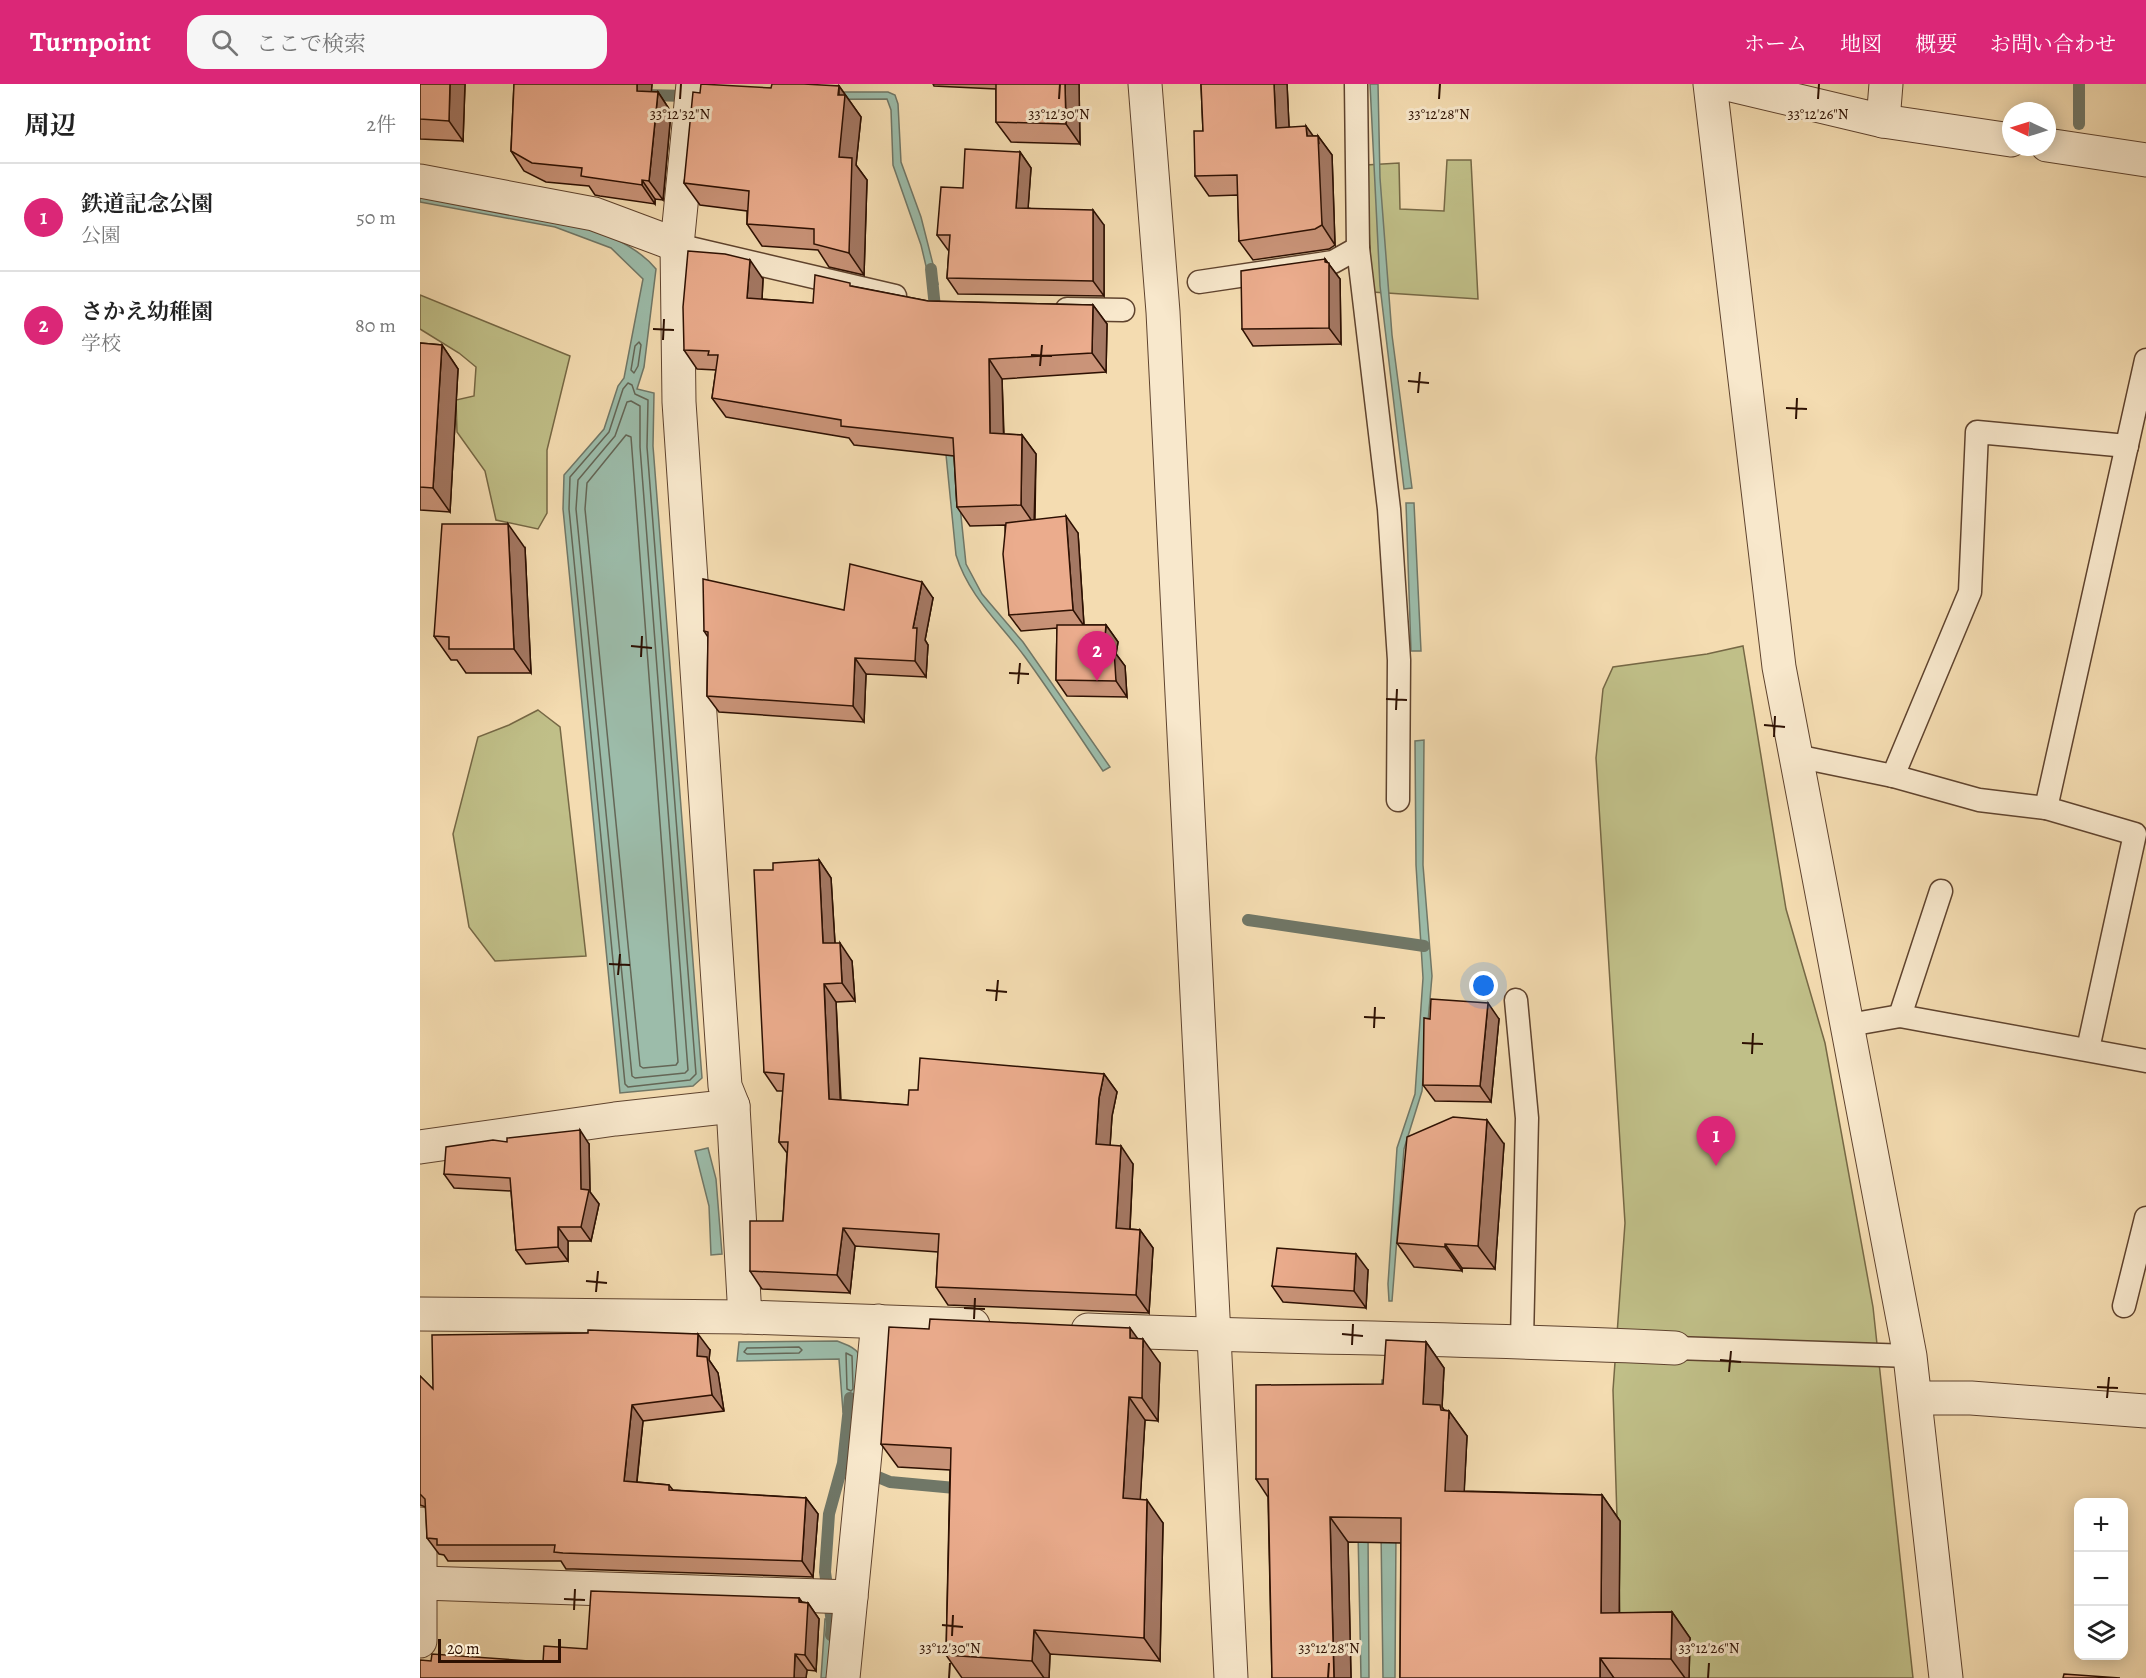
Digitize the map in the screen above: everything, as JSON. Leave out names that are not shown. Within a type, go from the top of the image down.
[{"type":"street","points":[[693,84],[677,245],[682,437],[725,1086],[733,1106],[745,1317]]},
{"type":"street","points":[[1146,84],[1163,312],[1232,1678]]},
{"type":"street","points":[[1710,84],[1779,667],[1849,1025],[1910,1356],[1946,1678]]},
{"type":"street","points":[[1727,84],[1883,121],[2002,139]]},
{"type":"street","points":[[1883,121],[1886,84]]},
{"type":"street","points":[[2056,146],[2146,160]]},
{"type":"street","points":[[420,181],[594,214],[677,245]]},
{"type":"street","points":[[420,1147],[615,1119],[733,1106]]},
{"type":"street","points":[[420,1314],[745,1317],[1008,1326]]},
{"type":"street","points":[[843,1678],[878,1321]]},
{"type":"street","points":[[1056,1328],[1215,1335],[1522,1340],[1675,1348]]},
{"type":"street","points":[[1916,1398],[1971,1398],[2146,1411]]},
{"type":"street","points":[[420,1524],[422,1583],[420,1641]]},
{"type":"street","points":[[422,1583],[851,1597]]},
{"type":"lane","points":[[1356,84],[1358,248],[1389,508],[1399,660],[1398,800]]},
{"type":"lane","points":[[677,245],[919,301]]},
{"type":"lane","points":[[1199,282],[1333,262],[1358,248]]},
{"type":"lane","points":[[1045,309],[1122,310]]},
{"type":"lane","points":[[2046,808],[2146,360]]},
{"type":"lane","points":[[1893,776],[1970,592],[1977,432],[2127,446]]},
{"type":"lane","points":[[1796,756],[1893,776],[1979,800],[2046,808],[2135,834],[2088,1049]]},
{"type":"lane","points":[[1900,1016],[1941,891]]},
{"type":"lane","points":[[1516,1000],[1527,1118],[1522,1340]]},
{"type":"lane","points":[[1849,1025],[1900,1016],[2146,1061]]},
{"type":"lane","points":[[2124,1306],[2146,1218]]},
{"type":"lane","points":[[1675,1348],[1910,1356]]},
{"type":"shaded area","points":[[1447,160],[1471,160],[1478,299],[1372,292],[1366,165],[1399,163],[1400,209],[1444,211]]},
{"type":"shaded area","points":[[420,295],[570,356],[547,450],[547,513],[538,529],[496,520],[485,471],[457,432],[456,400],[474,396],[476,367],[459,353],[420,329]]},
{"type":"shaded area","points":[[1743,646],[1786,909],[1825,1043],[1873,1307],[1913,1678],[1622,1678],[1613,1390],[1625,1223],[1596,758],[1603,689],[1613,667],[1707,654]]},
{"type":"shaded area","points":[[538,710],[560,727],[586,956],[495,961],[469,927],[453,834],[478,737]]},
{"type":"water","points":[[1370,84],[1378,84],[1380,178],[1392,335],[1412,488],[1404,489],[1380,286]]},
{"type":"water","points":[[720,92],[888,92],[895,95],[898,104],[901,162],[921,217],[938,284],[930,283],[921,245],[893,165],[891,110],[887,99],[720,100]]},
{"type":"water","points":[[420,194],[512,209],[580,225],[610,236],[636,251],[656,269],[644,367],[637,389],[654,393],[653,446],[702,1078],[693,1086],[620,1093],[563,509],[564,475],[604,429],[618,386],[624,378],[643,279],[611,248],[555,227],[420,202]]},
{"type":"water","points":[[941,323],[966,564],[982,594],[1023,642],[1110,767],[1103,771],[1025,657],[977,597],[956,555],[933,324]]},
{"type":"water","points":[[1406,503],[1414,503],[1421,651],[1411,651]]},
{"type":"water","points":[[1424,740],[1423,865],[1432,976],[1422,1091],[1404,1149],[1392,1301],[1389,1301],[1388,1284],[1397,1148],[1415,1094],[1423,978],[1416,865],[1415,741]]},
{"type":"water","points":[[708,1148],[716,1179],[722,1254],[711,1255],[709,1206],[695,1151]]},
{"type":"water","points":[[837,1341],[854,1349],[860,1359],[858,1412],[843,1412],[839,1359],[737,1361],[739,1342]]},
{"type":"water","points":[[1382,1380],[1397,1381],[1395,1678],[1383,1678],[1381,1531],[1368,1531],[1369,1678],[1361,1678],[1358,1531],[1377,1512]]},
{"type":"water","points":[[825,1619],[836,1620],[831,1678],[821,1678]]},
{"type":"building","points":[[420,84],[450,84],[449,121],[420,119]]},
{"type":"building","points":[[514,84],[637,84],[637,91],[658,92],[649,181],[642,180],[642,185],[581,176],[582,168],[532,163],[511,151]]},
{"type":"building","points":[[701,84],[771,88],[772,84],[839,86],[838,95],[845,95],[839,157],[852,158],[849,253],[814,244],[814,229],[747,224],[749,191],[684,183],[693,92],[700,93]]},
{"type":"building","points":[[996,84],[1065,84],[1066,124],[996,122]]},
{"type":"building","points":[[1201,84],[1274,84],[1276,128],[1306,126],[1307,136],[1318,136],[1322,225],[1315,229],[1239,241],[1237,175],[1195,176],[1194,131],[1203,131]]},
{"type":"building","points":[[965,149],[1020,152],[1016,208],[1093,210],[1093,281],[947,278],[950,235],[937,235],[941,187],[963,188]]},
{"type":"building","points":[[688,251],[725,254],[750,260],[747,298],[813,303],[815,275],[850,283],[850,286],[928,301],[1093,305],[1092,353],[989,359],[990,433],[1022,435],[1021,505],[957,507],[953,438],[841,426],[841,420],[712,398],[718,355],[708,355],[709,351],[684,350],[683,307]]},
{"type":"building","points":[[1325,259],[1325,262],[1329,263],[1329,328],[1242,329],[1241,271]]},
{"type":"building","points":[[420,343],[442,345],[433,488],[420,487]]},
{"type":"building","points":[[1066,516],[1073,610],[1009,615],[1003,554],[1006,523]]},
{"type":"building","points":[[442,524],[508,524],[514,649],[449,649],[449,637],[434,636]]},
{"type":"building","points":[[850,564],[922,582],[913,628],[917,628],[915,661],[855,658],[853,706],[707,696],[708,632],[704,631],[703,579],[844,610]]},
{"type":"building","points":[[1057,625],[1106,625],[1104,648],[1114,650],[1116,681],[1056,680]]},
{"type":"building","points":[[819,860],[823,943],[840,943],[842,983],[824,984],[829,1099],[908,1105],[909,1090],[918,1090],[920,1058],[1104,1074],[1099,1098],[1096,1144],[1121,1146],[1116,1228],[1140,1230],[1136,1295],[936,1287],[939,1234],[843,1228],[837,1275],[750,1271],[750,1221],[783,1221],[788,1142],[779,1142],[784,1074],[764,1072],[754,870],[773,870],[773,863]]},
{"type":"building","points":[[1431,999],[1488,1003],[1480,1086],[1423,1085],[1424,1018],[1430,1019]]},
{"type":"building","points":[[1453,1117],[1487,1120],[1478,1246],[1445,1244],[1445,1247],[1397,1243],[1407,1137]]},
{"type":"building","points":[[580,1130],[581,1189],[589,1190],[581,1227],[558,1227],[558,1247],[516,1250],[510,1178],[444,1174],[446,1147],[493,1140],[507,1142],[507,1138]]},
{"type":"building","points":[[1277,1248],[1356,1254],[1354,1291],[1272,1286]]},
{"type":"building","points":[[930,1319],[1130,1328],[1130,1338],[1143,1339],[1142,1398],[1129,1397],[1123,1498],[1147,1500],[1144,1638],[1034,1630],[1032,1661],[946,1655],[951,1448],[881,1444],[889,1327],[929,1329]]},
{"type":"building","points":[[588,1330],[698,1334],[697,1356],[707,1357],[712,1395],[632,1405],[624,1481],[669,1485],[669,1490],[806,1498],[802,1561],[563,1553],[554,1552],[555,1545],[437,1545],[437,1539],[427,1538],[425,1499],[420,1494],[420,1376],[433,1389],[432,1335],[588,1333]]},
{"type":"building","points":[[1386,1340],[1426,1342],[1423,1404],[1440,1405],[1441,1410],[1449,1411],[1445,1491],[1602,1495],[1601,1613],[1672,1612],[1671,1659],[1600,1658],[1600,1678],[1400,1678],[1401,1518],[1330,1517],[1334,1678],[1272,1678],[1268,1479],[1256,1479],[1256,1385],[1383,1384]]},
{"type":"building","points":[[591,1591],[799,1598],[799,1602],[808,1603],[805,1655],[795,1654],[794,1678],[420,1678],[420,1660],[431,1661],[432,1654],[543,1662],[544,1646],[587,1649]]},
{"type":"building","points":[[2064,1674],[2120,1678],[2063,1678]]},
{"type":"waterway","points":[[2079,84],[2079,124]]},
{"type":"waterway","points":[[644,95],[689,96]]},
{"type":"waterway","points":[[931,269],[936,317]]},
{"type":"waterway","points":[[1248,920],[1424,946]]},
{"type":"waterway","points":[[831,1635],[832,1623],[825,1572],[829,1514],[843,1463],[850,1398]]},
{"type":"waterway","points":[[866,1472],[890,1482],[966,1489]]},
{"type":"place","name":"さかえ幼稚園","points":[[1097,681]]},
{"type":"place","name":"鉄道記念公園","points":[[1716,1166]]}]
